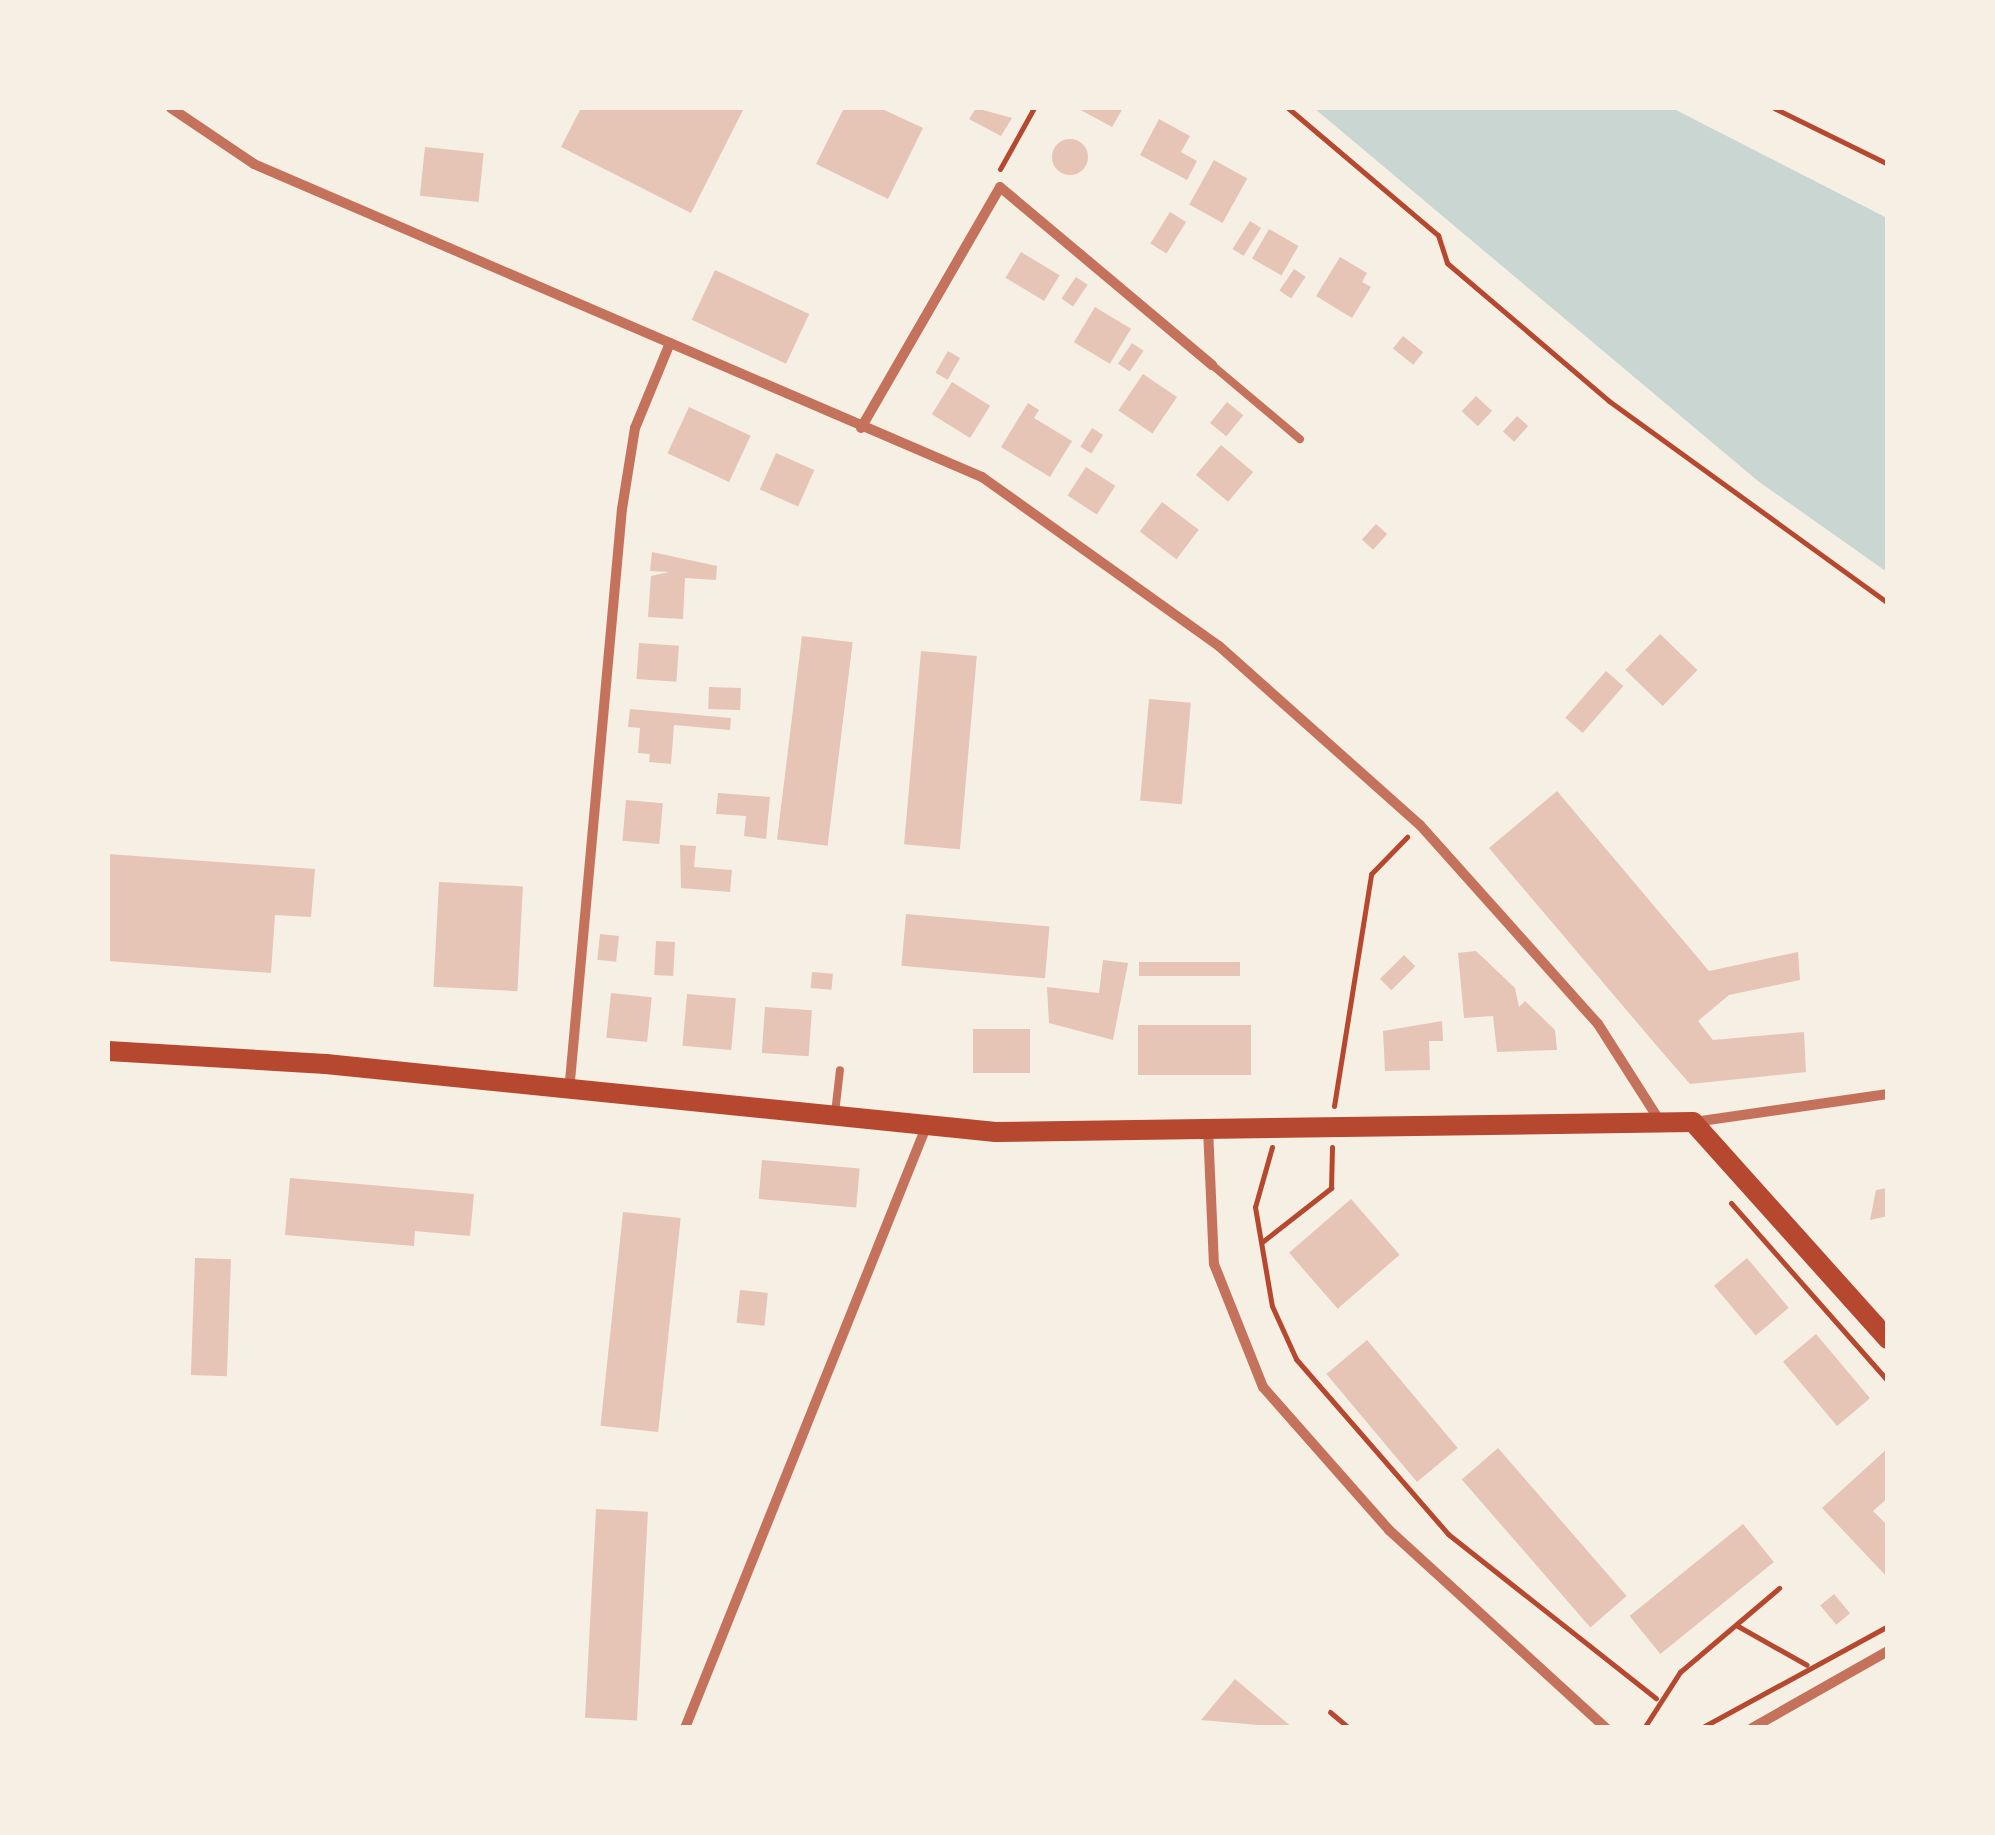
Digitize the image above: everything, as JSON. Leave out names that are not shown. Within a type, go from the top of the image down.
[{"type":"main road","points":[[108,1052],[326,1064],[569,1093],[1038,1134],[1279,1124],[1693,1122],[1888,1339]]},
{"type":"street","points":[[171,108],[254,164],[862,428],[982,476],[1219,646],[1420,825],[1598,1024],[1661,1123]]},
{"type":"street","points":[[862,428],[1000,186],[1212,366]]},
{"type":"street","points":[[569,1093],[622,509],[635,428],[670,343]]},
{"type":"street","points":[[1693,1122],[1888,1094]]},
{"type":"street","points":[[1208,1126],[1214,1264],[1264,1387],[1389,1530],[1606,1728]]},
{"type":"street","points":[[685,1728],[926,1127]]},
{"type":"street","points":[[1752,1728],[1888,1651]]},
{"type":"lane","points":[[1212,366],[1300,439]]},
{"type":"lane","points":[[834,1118],[840,1070]]},
{"type":"path","points":[[1000,186],[998,174],[1034,108]]},
{"type":"path","points":[[1288,108],[1438,236],[1446,263],[1608,401],[1888,603]]},
{"type":"path","points":[[1774,108],[1888,164]]},
{"type":"path","points":[[1261,1242],[1331,1188],[1332,1124],[1372,874],[1420,825]]},
{"type":"path","points":[[1279,1124],[1255,1206],[1272,1306],[1296,1359],[1448,1534],[1656,1698]]},
{"type":"path","points":[[1724,1195],[1888,1381]]},
{"type":"path","points":[[1888,1506],[1888,1518]]},
{"type":"path","points":[[1644,1728],[1656,1698],[1779,1588]]},
{"type":"path","points":[[1736,1625],[1809,1666]]},
{"type":"path","points":[[1701,1728],[1888,1626]]},
{"type":"path","points":[[1330,1712],[1349,1728]]},
{"type":"shaded area","points":[[1314,108],[1672,108],[1887,218],[1887,572],[1758,481]]},
{"type":"building","points":[[581,108],[744,108],[691,213],[561,147]]},
{"type":"building","points":[[844,108],[880,108],[923,128],[888,199],[816,164]]},
{"type":"building","points":[[976,108],[1012,118],[1001,136],[969,119]]},
{"type":"building","points":[[1077,108],[1123,108],[1112,127]]},
{"type":"building","points":[[1159,119],[1190,136],[1181,152],[1197,161],[1187,180],[1140,155]]},
{"type":"building","points":[[1070,139],[1083,144],[1088,157],[1083,170],[1070,175],[1057,170],[1052,157],[1057,144]]},
{"type":"building","points":[[425,147],[484,153],[479,202],[420,196]]},
{"type":"building","points":[[1214,160],[1247,178],[1223,223],[1189,205]]},
{"type":"building","points":[[1170,212],[1186,222],[1167,253],[1150,243]]},
{"type":"building","points":[[1250,221],[1261,228],[1244,256],[1233,249]]},
{"type":"building","points":[[1269,229],[1298,246],[1281,275],[1252,258]]},
{"type":"building","points":[[1021,252],[1060,275],[1044,301],[1006,278]]},
{"type":"building","points":[[1340,257],[1367,273],[1362,282],[1371,287],[1352,318],[1316,296]]},
{"type":"building","points":[[1294,269],[1306,277],[1291,298],[1279,291]]},
{"type":"building","points":[[715,270],[809,314],[786,364],[692,320]]},
{"type":"building","points":[[1076,277],[1088,285],[1073,306],[1061,299]]},
{"type":"building","points":[[1095,307],[1131,329],[1110,364],[1074,342]]},
{"type":"building","points":[[1403,336],[1423,352],[1413,365],[1393,348]]},
{"type":"building","points":[[1132,343],[1144,351],[1130,372],[1118,364]]},
{"type":"building","points":[[948,351],[960,358],[948,380],[936,373]]},
{"type":"building","points":[[1143,374],[1177,397],[1152,433],[1118,410]]},
{"type":"building","points":[[952,382],[990,406],[970,438],[932,414]]},
{"type":"building","points":[[1476,396],[1492,411],[1478,426],[1462,411]]},
{"type":"building","points":[[1227,402],[1243,415],[1226,436],[1210,423]]},
{"type":"building","points":[[1028,403],[1039,410],[1034,418],[1072,441],[1050,477],[1001,447]]},
{"type":"building","points":[[689,407],[751,436],[729,482],[667,453]]},
{"type":"building","points":[[1517,416],[1528,426],[1514,442],[1503,432]]},
{"type":"building","points":[[1092,428],[1103,435],[1091,454],[1080,447]]},
{"type":"building","points":[[1221,445],[1253,472],[1228,502],[1196,475]]},
{"type":"building","points":[[776,453],[814,470],[798,507],[760,490]]},
{"type":"building","points":[[1086,467],[1115,486],[1097,515],[1067,496]]},
{"type":"building","points":[[1162,502],[1199,530],[1176,559],[1140,532]]},
{"type":"building","points":[[1376,524],[1387,534],[1373,550],[1362,540]]},
{"type":"building","points":[[652,552],[717,566],[716,580],[685,578],[683,619],[648,617],[651,576],[669,572],[650,571]]},
{"type":"building","points":[[1660,634],[1697,670],[1663,706],[1625,670]]},
{"type":"building","points":[[802,636],[853,642],[828,846],[777,839]]},
{"type":"building","points":[[639,643],[679,646],[676,682],[636,679]]},
{"type":"building","points":[[921,651],[977,656],[960,849],[904,844]]},
{"type":"building","points":[[1606,671],[1623,686],[1583,733],[1565,718]]},
{"type":"building","points":[[709,687],[741,688],[740,710],[708,709]]},
{"type":"building","points":[[1149,699],[1191,703],[1182,804],[1140,801]]},
{"type":"building","points":[[630,709],[731,718],[730,730],[674,725],[671,764],[649,762],[650,754],[638,753],[640,728],[628,727]]},
{"type":"building","points":[[1557,791],[1709,971],[1798,952],[1800,980],[1729,995],[1698,1021],[1713,1040],[1804,1032],[1806,1072],[1690,1084],[1489,848]]},
{"type":"building","points":[[718,793],[770,797],[766,839],[744,836],[746,816],[716,814]]},
{"type":"building","points":[[626,800],[663,803],[659,844],[622,841]]},
{"type":"building","points":[[680,845],[696,846],[694,867],[732,870],[730,892],[681,888]]},
{"type":"building","points":[[108,854],[315,869],[311,917],[275,915],[271,973],[108,961]]},
{"type":"building","points":[[439,882],[523,886],[517,991],[434,987]]},
{"type":"building","points":[[906,914],[1049,927],[1045,978],[901,966]]},
{"type":"building","points":[[600,934],[619,936],[616,962],[597,960]]},
{"type":"building","points":[[656,941],[675,942],[673,976],[654,975]]},
{"type":"building","points":[[1476,951],[1515,988],[1519,1007],[1525,1001],[1555,1030],[1557,1050],[1497,1052],[1493,1016],[1464,1018],[1458,953]]},
{"type":"building","points":[[1404,955],[1415,966],[1391,990],[1380,979]]},
{"type":"building","points":[[1103,960],[1128,963],[1113,1040],[1049,1023],[1047,987],[1099,993]]},
{"type":"building","points":[[1139,962],[1240,962],[1240,976],[1139,976]]},
{"type":"building","points":[[812,972],[833,974],[832,990],[811,988]]},
{"type":"building","points":[[611,993],[652,997],[647,1042],[606,1038]]},
{"type":"building","points":[[687,994],[736,998],[731,1050],[682,1046]]},
{"type":"building","points":[[765,1007],[812,1010],[809,1056],[762,1053]]},
{"type":"building","points":[[1442,1021],[1443,1041],[1429,1041],[1430,1070],[1385,1071],[1383,1031]]},
{"type":"building","points":[[1138,1025],[1251,1025],[1251,1075],[1138,1075]]},
{"type":"building","points":[[973,1029],[1030,1029],[1030,1073],[973,1073]]},
{"type":"building","points":[[762,1160],[860,1169],[856,1207],[759,1199]]},
{"type":"building","points":[[290,1178],[474,1194],[470,1236],[415,1231],[414,1246],[285,1235]]},
{"type":"building","points":[[1888,1188],[1888,1216],[1870,1220],[1876,1190]]},
{"type":"building","points":[[1351,1199],[1400,1255],[1338,1309],[1289,1253]]},
{"type":"building","points":[[623,1212],[681,1218],[658,1432],[601,1426]]},
{"type":"building","points":[[195,1258],[231,1259],[227,1376],[191,1375]]},
{"type":"building","points":[[1747,1258],[1789,1308],[1756,1335],[1714,1286]]},
{"type":"building","points":[[740,1290],[768,1293],[764,1326],[737,1323]]},
{"type":"building","points":[[1816,1334],[1870,1398],[1837,1426],[1783,1362]]},
{"type":"building","points":[[1367,1340],[1458,1448],[1417,1482],[1326,1374]]},
{"type":"building","points":[[1498,1448],[1627,1596],[1590,1627],[1462,1479]]},
{"type":"building","points":[[1888,1448],[1888,1498],[1873,1511],[1888,1526],[1888,1578],[1822,1508]]},
{"type":"building","points":[[596,1509],[648,1512],[637,1720],[585,1718]]},
{"type":"building","points":[[1743,1524],[1774,1562],[1660,1654],[1630,1616]]},
{"type":"building","points":[[1834,1594],[1850,1613],[1836,1625],[1820,1606]]},
{"type":"building","points":[[1235,1679],[1293,1728],[1201,1720]]}]
